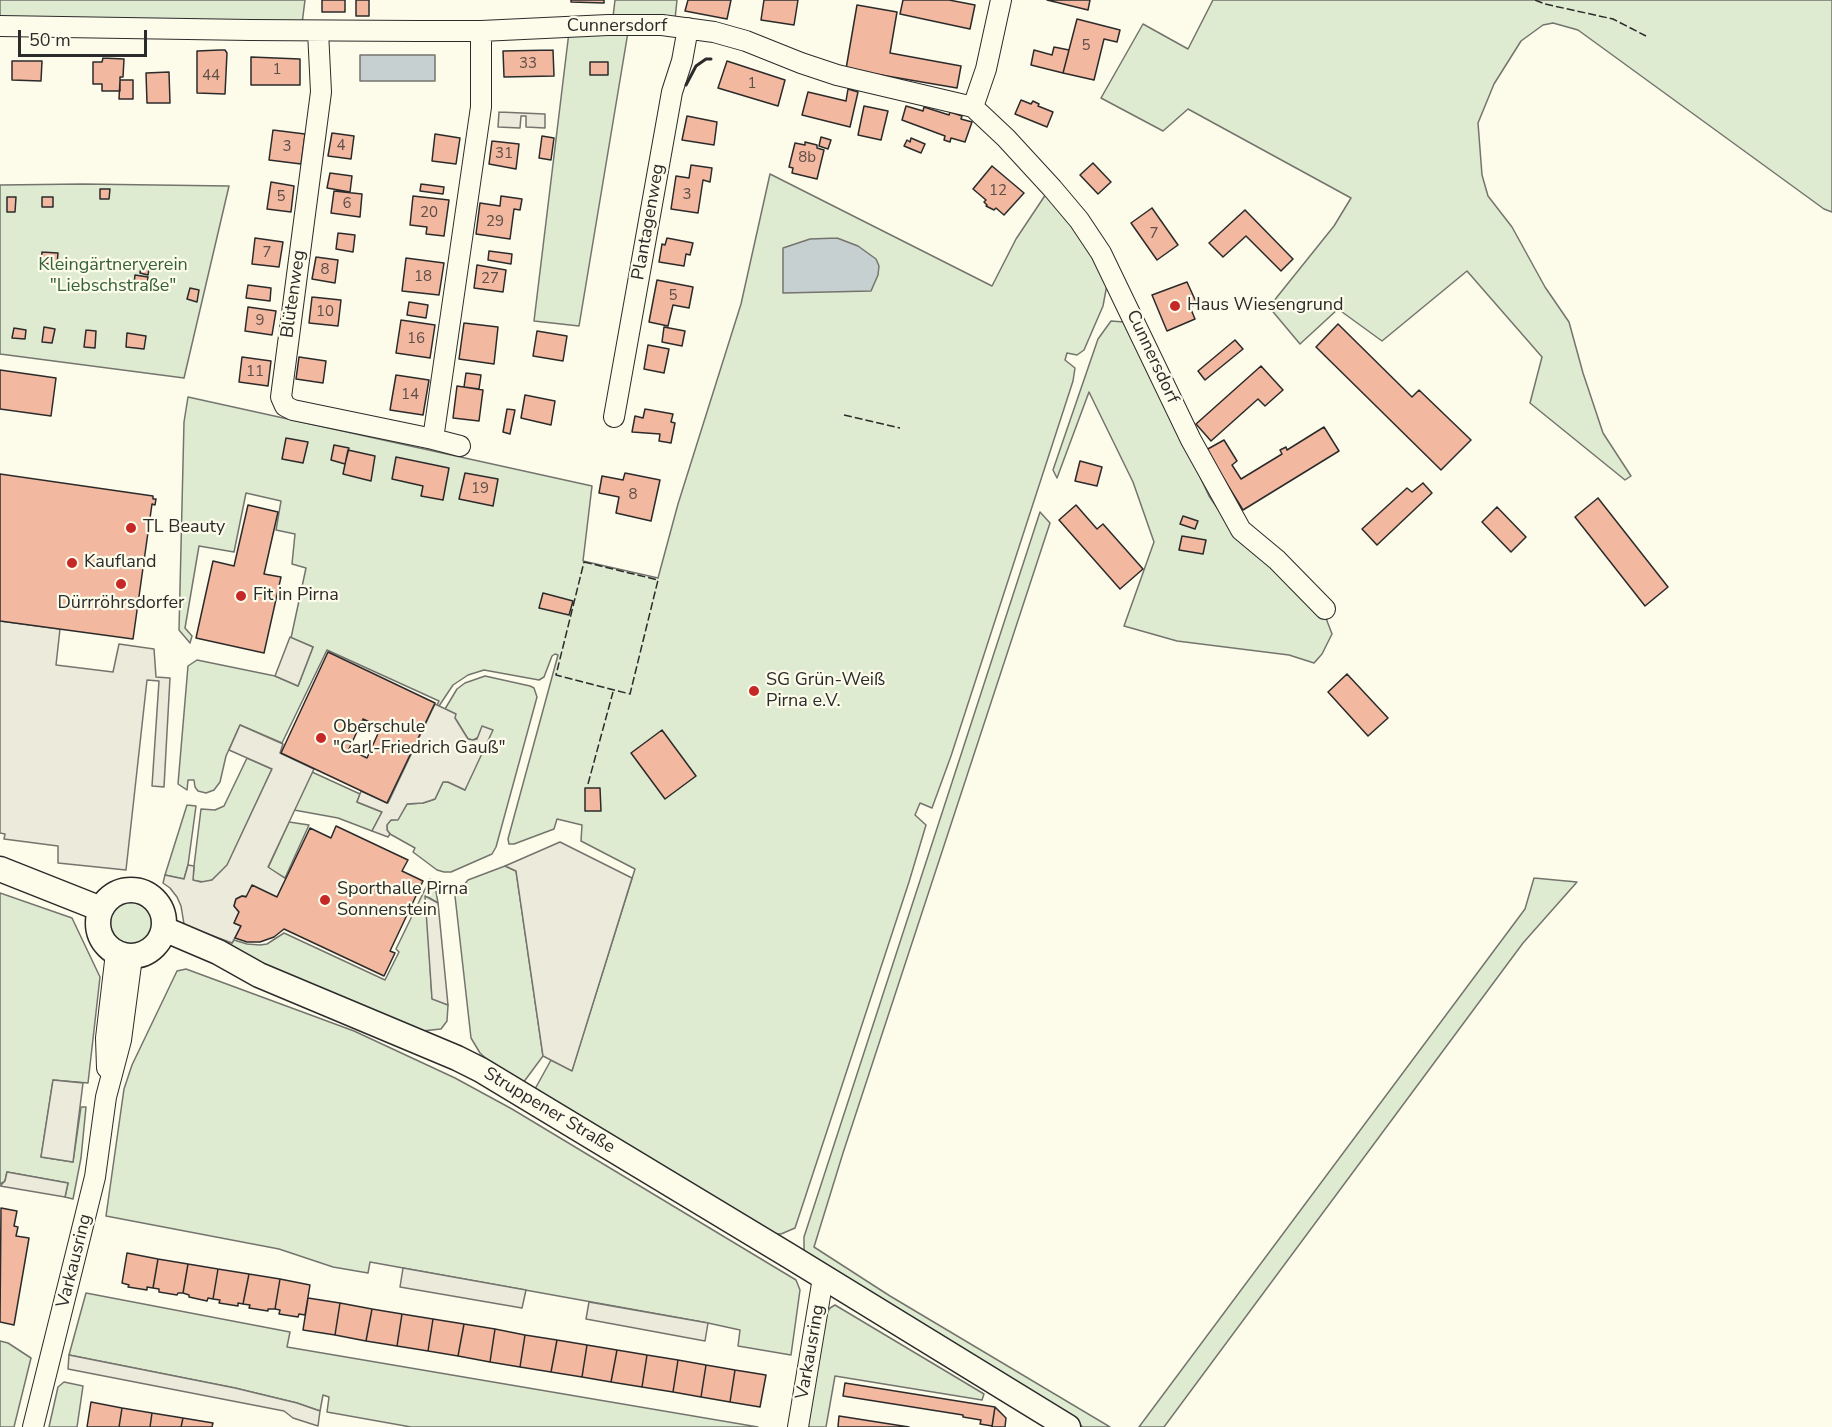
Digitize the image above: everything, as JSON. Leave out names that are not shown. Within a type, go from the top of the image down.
[{"type":"main road","points":[[0,869],[101,909]]},
{"type":"main road","points":[[127,890],[140,891],[153,897],[161,908],[165,922],[160,937],[148,952],[124,955],[105,944],[98,930],[98,916],[114,894],[127,890]]},
{"type":"main road","name":"Struppener Straße","points":[[160,937],[218,952],[259,975],[458,1058],[524,1095],[1068,1427]]},
{"type":"street","points":[[973,107],[986,69],[1001,0]]},
{"type":"street","name":"Cunnersdorf","points":[[0,26],[481,31],[662,25],[688,28],[746,41],[837,75],[973,107],[1006,138],[1052,188],[1079,219],[1101,253],[1191,440],[1241,530],[1277,560],[1325,609]]},
{"type":"street","name":"Plantagenweg","points":[[614,417],[672,92],[682,60],[688,28]]},
{"type":"street","name":"Blütenweg","points":[[318,31],[321,93],[280,397],[285,406],[293,411],[460,446]]},
{"type":"street","points":[[433,439],[481,107],[481,31]]},
{"type":"street","name":"Varkausring","points":[[33,1427],[95,1177],[107,1092],[121,1040],[124,955]]},
{"type":"street","name":"Varkausring","points":[[798,1427],[823,1278]]},
{"type":"green space","points":[[0,0],[305,0],[302,24],[0,17]]},
{"type":"green space","points":[[615,0],[677,0],[675,19],[613,17]]},
{"type":"green space","points":[[1213,0],[1832,0],[1832,212],[1824,209],[1578,30],[1553,23],[1543,25],[1521,41],[1494,84],[1478,123],[1482,175],[1488,196],[1512,227],[1545,287],[1569,322],[1603,433],[1631,476],[1625,480],[1530,403],[1542,357],[1467,271],[1382,341],[1338,309],[1300,344],[1269,307],[1334,226],[1351,198],[1188,109],[1163,131],[1101,98],[1143,24],[1188,49]]},
{"type":"green space","points":[[569,32],[628,32],[579,326],[534,321]]},
{"type":"green space","name":"SG Grün-Weiß Pirna e.V.","points":[[770,174],[992,286],[1016,239],[1046,194],[1075,228],[1108,279],[1103,306],[1084,350],[1077,355],[1067,353],[1065,360],[1075,368],[1073,381],[951,756],[932,808],[920,803],[915,815],[926,825],[795,1228],[781,1234],[768,1233],[535,1089],[551,1060],[572,1070],[635,869],[581,841],[582,825],[557,819],[554,829],[509,844],[508,839],[558,655],[552,656],[544,677],[539,680],[484,670],[468,675],[453,685],[439,706],[437,705],[439,701],[327,650],[282,743],[240,725],[226,756],[220,782],[214,790],[206,793],[198,791],[194,780],[188,780],[187,790],[178,784],[188,666],[197,660],[275,676],[298,686],[313,647],[291,638],[306,568],[292,564],[295,534],[276,530],[281,501],[246,493],[234,552],[199,546],[185,628],[192,636],[190,643],[179,630],[184,422],[188,397],[592,486],[583,561],[658,578],[678,504],[741,304]]},
{"type":"green space","name":"Kleingärtnerverein \"Liebschstraße\"","points":[[0,185],[229,186],[184,378],[0,354]]},
{"type":"green space","points":[[1111,321],[1124,322],[1133,333],[1209,496],[1235,534],[1324,613],[1332,634],[1322,654],[1314,663],[1289,655],[1177,641],[1124,626],[1154,542],[1133,482],[1089,392],[1057,478],[1053,470],[1098,339]]},
{"type":"green space","points":[[1040,512],[1050,523],[814,1247],[890,1296],[1110,1427],[1083,1427],[804,1252],[804,1237]]},
{"type":"green space","points":[[485,676],[530,686],[534,688],[537,697],[496,847],[492,854],[451,872],[444,872],[437,870],[413,852],[415,848],[390,834],[387,824],[391,820],[398,819],[407,804],[423,803],[435,799],[443,782],[465,790],[477,738],[468,739],[455,718],[455,714],[445,709],[457,689],[465,683]]},
{"type":"green space","points":[[247,758],[272,769],[227,866],[212,880],[195,881],[193,880],[194,866],[201,809],[215,810],[224,806]]},
{"type":"green space","points":[[312,772],[360,794],[357,802],[382,812],[372,831],[338,818],[294,810]]},
{"type":"green space","points":[[187,805],[196,806],[184,879],[165,875]]},
{"type":"green space","points":[[289,822],[309,825],[285,878],[268,868]]},
{"type":"green space","points":[[505,866],[516,871],[543,1056],[523,1083],[489,1061],[480,1053],[471,1038],[455,896],[468,880]]},
{"type":"green space","points":[[1534,878],[1577,882],[1523,943],[1164,1427],[1139,1427],[1525,909]]},
{"type":"green space","points":[[430,879],[435,886],[438,903],[426,896],[432,998],[448,1005],[447,1021],[441,1029],[422,1031],[191,934],[197,929],[232,943],[234,940],[260,945],[267,944],[284,933],[385,980],[399,952],[396,949]]},
{"type":"green space","points":[[0,893],[72,918],[100,977],[88,1083],[53,1080],[41,1157],[73,1162],[81,1107],[86,1107],[81,1158],[73,1199],[65,1197],[68,1183],[7,1172],[5,1181],[0,1184]]},
{"type":"green space","points":[[130,902],[145,909],[152,924],[145,939],[130,946],[115,939],[108,924],[115,909]]},
{"type":"green space","points":[[186,969],[354,1031],[455,1078],[512,1109],[796,1280],[800,1290],[791,1355],[738,1346],[740,1330],[708,1323],[370,1262],[368,1273],[333,1267],[279,1249],[106,1216],[124,1089],[132,1065],[177,971]]},
{"type":"green space","points":[[86,1293],[290,1332],[287,1347],[758,1427],[411,1427],[327,1412],[329,1397],[323,1395],[320,1411],[235,1388],[69,1355]]},
{"type":"green space","points":[[835,1305],[984,1394],[982,1400],[835,1376],[826,1427],[807,1427],[825,1316]]},
{"type":"green space","points":[[0,1341],[8,1343],[31,1358],[14,1427],[0,1427]]},
{"type":"green space","points":[[64,1382],[83,1386],[77,1427],[49,1427],[58,1387]]},
{"type":"shaded area","points":[[360,55],[435,55],[435,81],[360,81]]},
{"type":"shaded area","points":[[499,112],[545,114],[545,128],[526,127],[526,116],[521,116],[520,128],[498,127]]},
{"type":"shaded area","points":[[837,238],[858,246],[876,259],[879,266],[878,275],[871,291],[783,293],[783,248],[810,239]]},
{"type":"shaded area","points":[[0,621],[60,629],[56,665],[113,672],[119,644],[154,649],[156,677],[170,678],[164,787],[152,786],[159,681],[147,680],[126,870],[58,863],[58,846],[4,839],[5,834],[0,833]]},
{"type":"shaded area","points":[[290,637],[313,647],[298,686],[275,676]]},
{"type":"shaded area","points":[[435,704],[456,714],[455,718],[468,739],[477,739],[482,726],[493,730],[465,790],[443,782],[435,799],[423,803],[407,804],[398,820],[391,820],[387,825],[390,834],[388,837],[372,831],[382,812],[357,802],[361,791],[388,803]]},
{"type":"shaded area","points":[[240,725],[283,744],[280,753],[314,769],[268,867],[286,879],[277,897],[242,896],[236,899],[234,906],[239,912],[234,923],[241,926],[232,943],[197,930],[191,934],[184,924],[177,897],[163,883],[165,875],[184,879],[188,865],[194,866],[193,880],[201,882],[212,880],[227,865],[272,769],[229,750]]},
{"type":"shaded area","points":[[560,842],[632,878],[572,1071],[543,1056],[516,871],[505,866]]},
{"type":"shaded area","points":[[425,896],[438,903],[448,1005],[432,999]]},
{"type":"shaded area","points":[[53,1080],[83,1083],[73,1162],[41,1157]]},
{"type":"shaded area","points":[[7,1172],[68,1183],[65,1197],[0,1186],[5,1181]]},
{"type":"shaded area","points":[[403,1268],[526,1290],[522,1308],[400,1287]]},
{"type":"shaded area","points":[[589,1302],[708,1323],[705,1341],[586,1319]]},
{"type":"shaded area","points":[[69,1355],[235,1388],[297,1403],[320,1411],[318,1426],[293,1418],[284,1411],[68,1369]]},
{"type":"building","points":[[322,0],[345,0],[345,12],[322,12]]},
{"type":"building","points":[[356,0],[369,0],[369,16],[356,16]]},
{"type":"building","points":[[571,0],[604,0],[604,3],[571,2]]},
{"type":"building","points":[[688,0],[731,0],[727,19],[685,11]]},
{"type":"building","points":[[764,0],[798,0],[794,25],[761,20]]},
{"type":"building","points":[[903,0],[949,0],[975,5],[970,29],[900,14]]},
{"type":"building","points":[[1047,0],[1090,0],[1088,10]]},
{"type":"building","points":[[857,5],[897,12],[890,53],[961,66],[957,88],[846,69]]},
{"type":"building","points":[[1077,19],[1120,30],[1117,42],[1104,39],[1094,80],[1063,73]]},
{"type":"building","points":[[1054,47],[1069,50],[1063,73],[1031,65],[1034,50],[1052,55]]},
{"type":"building","points":[[225,50],[227,53],[225,94],[197,93],[197,51]]},
{"type":"building","points":[[553,50],[554,76],[504,77],[503,51]]},
{"type":"building","points":[[251,57],[300,59],[300,85],[251,85]]},
{"type":"building","points":[[103,58],[124,59],[120,91],[102,91],[102,84],[93,84],[93,62],[102,62]]},
{"type":"building","points":[[12,61],[42,61],[41,81],[12,80]]},
{"type":"building","points":[[727,61],[785,80],[778,106],[718,88]]},
{"type":"building","points":[[590,62],[608,62],[608,75],[590,75]]},
{"type":"building","points":[[169,72],[170,103],[147,103],[146,73]]},
{"type":"building","points":[[120,80],[133,80],[133,99],[119,99]]},
{"type":"building","points":[[848,89],[858,92],[850,127],[802,115],[808,92],[846,101]]},
{"type":"building","points":[[1021,100],[1031,104],[1033,101],[1039,104],[1038,106],[1053,112],[1047,127],[1015,114]]},
{"type":"building","points":[[864,106],[888,111],[881,140],[858,135]]},
{"type":"building","points":[[906,106],[923,111],[924,107],[949,115],[950,112],[962,116],[961,119],[972,122],[965,142],[951,138],[950,142],[944,140],[945,136],[902,120]]},
{"type":"building","points":[[687,116],[717,122],[714,145],[682,140]]},
{"type":"building","points":[[273,130],[305,134],[301,164],[269,160]]},
{"type":"building","points":[[332,133],[354,136],[351,159],[328,156]]},
{"type":"building","points":[[435,134],[460,138],[456,164],[432,161]]},
{"type":"building","points":[[542,136],[554,138],[551,160],[539,158]]},
{"type":"building","points":[[821,137],[831,140],[828,149],[819,146]]},
{"type":"building","points":[[911,138],[925,144],[921,153],[904,146],[907,140],[910,142]]},
{"type":"building","points":[[492,141],[519,144],[516,169],[489,164]]},
{"type":"building","points":[[805,142],[817,145],[817,148],[824,150],[817,179],[792,173],[793,168],[789,167],[795,143],[805,145]]},
{"type":"building","points":[[1093,163],[1111,182],[1098,194],[1080,175]]},
{"type":"building","points":[[691,165],[712,168],[710,182],[703,180],[698,213],[671,209],[676,176],[689,178]]},
{"type":"building","points":[[992,166],[1024,193],[1004,215],[996,208],[994,210],[986,206],[984,202],[986,200],[973,189]]},
{"type":"building","points":[[330,173],[352,176],[350,192],[327,188]]},
{"type":"building","points":[[271,182],[294,186],[291,212],[267,209]]},
{"type":"building","points":[[421,184],[444,187],[443,194],[420,191]]},
{"type":"building","points":[[100,189],[110,189],[109,199],[100,199]]},
{"type":"building","points":[[334,191],[362,194],[360,217],[331,213]]},
{"type":"building","points":[[413,196],[449,200],[444,236],[426,234],[427,227],[410,225]]},
{"type":"building","points":[[501,196],[522,199],[520,210],[514,209],[510,239],[476,234],[480,203],[500,206]]},
{"type":"building","points":[[7,197],[16,197],[15,212],[7,212]]},
{"type":"building","points":[[42,197],[53,197],[53,207],[42,207]]},
{"type":"building","points":[[1152,208],[1178,245],[1157,260],[1131,223]]},
{"type":"building","points":[[1245,210],[1293,259],[1281,271],[1246,236],[1223,257],[1209,243]]},
{"type":"building","points":[[338,233],[355,235],[353,252],[336,249]]},
{"type":"building","points":[[255,238],[283,242],[279,267],[252,264]]},
{"type":"building","points":[[667,238],[693,243],[690,255],[686,254],[684,266],[659,262],[662,244],[665,245]]},
{"type":"building","points":[[489,251],[512,254],[511,264],[488,260]]},
{"type":"building","points":[[42,252],[58,253],[57,265],[41,263]]},
{"type":"building","points":[[316,257],[338,260],[335,283],[312,279]]},
{"type":"building","points":[[406,258],[444,263],[439,295],[402,291]]},
{"type":"building","points":[[142,262],[150,263],[148,275],[140,273]]},
{"type":"building","points":[[477,265],[506,270],[503,292],[474,288]]},
{"type":"building","points":[[135,275],[148,277],[147,285],[134,284]]},
{"type":"building","points":[[657,280],[693,287],[689,308],[673,305],[668,326],[649,322]]},
{"type":"building","name":"Haus Wiesengrund","points":[[1187,282],[1197,304],[1190,307],[1195,319],[1167,331],[1152,295]]},
{"type":"building","points":[[248,285],[271,288],[270,301],[246,298]]},
{"type":"building","points":[[190,288],[199,290],[197,302],[187,299]]},
{"type":"building","points":[[312,297],[341,300],[338,326],[309,323]]},
{"type":"building","points":[[409,302],[428,305],[426,318],[407,315]]},
{"type":"building","points":[[248,307],[276,311],[272,335],[245,331]]},
{"type":"building","points":[[401,320],[435,325],[430,358],[396,353]]},
{"type":"building","points":[[464,323],[498,327],[494,364],[459,359]]},
{"type":"building","points":[[1338,324],[1412,397],[1419,390],[1471,440],[1441,470],[1316,347]]},
{"type":"building","points":[[44,327],[55,329],[52,343],[42,342]]},
{"type":"building","points":[[664,327],[685,331],[682,346],[662,342]]},
{"type":"building","points":[[14,328],[26,330],[25,339],[12,338]]},
{"type":"building","points":[[86,330],[96,331],[95,348],[84,347]]},
{"type":"building","points":[[537,331],[567,336],[563,361],[533,356]]},
{"type":"building","points":[[127,333],[146,336],[144,349],[126,347]]},
{"type":"building","points":[[1235,340],[1243,349],[1205,380],[1198,371]]},
{"type":"building","points":[[648,345],[669,349],[664,373],[644,369]]},
{"type":"building","points":[[242,357],[271,361],[268,386],[239,382]]},
{"type":"building","points":[[299,357],[326,361],[323,383],[296,379]]},
{"type":"building","points":[[1261,366],[1283,390],[1265,406],[1258,399],[1211,441],[1196,424]]},
{"type":"building","points":[[0,370],[56,378],[51,416],[0,409]]},
{"type":"building","points":[[466,373],[481,375],[479,389],[464,387]]},
{"type":"building","points":[[396,375],[429,380],[423,415],[390,410]]},
{"type":"building","points":[[457,386],[483,390],[479,421],[453,418]]},
{"type":"building","points":[[525,395],[555,401],[551,425],[521,418]]},
{"type":"building","points":[[507,409],[515,410],[510,434],[503,432]]},
{"type":"building","points":[[645,409],[673,414],[671,422],[675,423],[671,443],[659,441],[660,434],[632,432],[635,416],[643,418]]},
{"type":"building","points":[[1324,427],[1339,451],[1243,510],[1206,450],[1224,440],[1237,461],[1232,465],[1241,479],[1282,454],[1280,450],[1286,447],[1287,450]]},
{"type":"building","points":[[286,438],[308,442],[303,463],[282,459]]},
{"type":"building","points":[[334,445],[349,448],[345,464],[331,460]]},
{"type":"building","points":[[348,450],[375,456],[371,481],[343,474]]},
{"type":"building","points":[[396,457],[449,468],[443,500],[421,496],[423,486],[392,479]]},
{"type":"building","points":[[1080,461],[1102,467],[1097,486],[1075,481]]},
{"type":"building","points":[[465,473],[498,479],[493,506],[459,499]]},
{"type":"building","points":[[625,473],[660,480],[651,521],[616,513],[619,497],[599,493],[602,476],[623,480]]},
{"type":"building","name":"Kaufland","points":[[0,474],[153,496],[153,499],[156,499],[155,505],[152,504],[133,639],[0,621]]},
{"type":"building","points":[[1423,483],[1432,493],[1377,545],[1362,529],[1407,488],[1412,492]]},
{"type":"building","points":[[1598,498],[1668,587],[1645,606],[1575,517]]},
{"type":"building","name":"Fit in Pirna","points":[[248,505],[278,512],[264,574],[281,577],[264,653],[196,638],[213,561],[234,566]]},
{"type":"building","points":[[1076,505],[1097,529],[1103,524],[1143,569],[1120,589],[1059,520]]},
{"type":"building","points":[[1497,507],[1526,537],[1511,552],[1482,522]]},
{"type":"building","points":[[1183,516],[1198,521],[1195,529],[1180,524]]},
{"type":"building","points":[[1182,536],[1206,540],[1203,554],[1179,550]]},
{"type":"building","points":[[543,593],[573,601],[569,615],[539,608]]},
{"type":"building","name":"Oberschule \"Carl-Friedrich Gauß\"","points":[[328,652],[435,703],[387,803],[281,753]],"holes":[[[363,719],[381,727],[367,758],[349,749]]]},
{"type":"building","points":[[1347,674],[1388,718],[1368,736],[1328,692]]},
{"type":"building","points":[[662,730],[696,776],[665,799],[631,753]]},
{"type":"building","points":[[585,788],[600,788],[601,811],[585,811]]},
{"type":"building","name":"Sporthalle Pirna Sonnenstein","points":[[336,826],[408,860],[402,871],[423,881],[390,951],[395,953],[384,976],[284,929],[274,937],[260,942],[247,942],[235,938],[241,926],[234,923],[239,912],[234,906],[236,899],[246,897],[252,885],[277,897],[310,828],[331,838]]},
{"type":"building","points":[[1,1208],[17,1211],[14,1226],[18,1227],[16,1236],[29,1238],[14,1325],[0,1322]]},
{"type":"building","points":[[127,1253],[158,1259],[153,1288],[147,1287],[147,1290],[128,1287],[129,1285],[122,1283]]},
{"type":"building","points":[[158,1259],[188,1264],[183,1293],[177,1295],[159,1292],[159,1289],[153,1288]]},
{"type":"building","points":[[188,1264],[218,1269],[213,1299],[208,1298],[207,1301],[189,1297],[183,1293]]},
{"type":"building","points":[[218,1269],[249,1274],[243,1304],[238,1303],[238,1306],[219,1303],[220,1300],[213,1299]]},
{"type":"building","points":[[249,1274],[280,1279],[275,1309],[268,1309],[268,1311],[249,1308],[250,1305],[243,1304]]},
{"type":"building","points":[[280,1279],[310,1285],[305,1315],[299,1314],[298,1317],[279,1314],[280,1310],[275,1309]]},
{"type":"building","points":[[308,1298],[340,1303],[335,1335],[303,1330]]},
{"type":"building","points":[[340,1303],[372,1309],[366,1341],[335,1335]]},
{"type":"building","points":[[372,1309],[402,1314],[397,1346],[366,1341]]},
{"type":"building","points":[[402,1314],[433,1319],[428,1351],[397,1346]]},
{"type":"building","points":[[433,1319],[464,1324],[458,1356],[428,1351]]},
{"type":"building","points":[[464,1324],[495,1329],[490,1362],[458,1356]]},
{"type":"building","points":[[495,1329],[525,1335],[520,1367],[490,1362]]},
{"type":"building","points":[[525,1335],[557,1340],[551,1372],[520,1367]]},
{"type":"building","points":[[557,1340],[587,1345],[582,1377],[551,1372]]},
{"type":"building","points":[[587,1345],[617,1350],[611,1382],[582,1377]]},
{"type":"building","points":[[617,1350],[647,1355],[642,1387],[611,1382]]},
{"type":"building","points":[[647,1355],[678,1360],[673,1392],[642,1387]]},
{"type":"building","points":[[678,1360],[706,1365],[701,1397],[673,1392]]},
{"type":"building","points":[[706,1365],[735,1370],[730,1402],[701,1397]]},
{"type":"building","points":[[735,1370],[766,1375],[760,1407],[730,1402]]},
{"type":"building","points":[[845,1383],[995,1407],[992,1426],[980,1424],[981,1420],[963,1417],[963,1415],[843,1396]]},
{"type":"building","points":[[91,1402],[122,1408],[119,1427],[87,1427]]},
{"type":"building","points":[[995,1407],[1006,1418],[1005,1427],[992,1427]]},
{"type":"building","points":[[122,1408],[152,1413],[150,1427],[119,1427]]},
{"type":"building","points":[[152,1413],[183,1418],[181,1427],[150,1427]]},
{"type":"building","points":[[839,1416],[909,1427],[838,1427]]},
{"type":"building","points":[[183,1418],[213,1423],[212,1427],[181,1427]]},
{"type":"fence","points":[[1535,0],[1613,19],[1646,36]]},
{"type":"fence","points":[[844,415],[900,428]]},
{"type":"fence","points":[[584,562],[658,580],[630,694],[556,675],[584,562]]},
{"type":"fence","points":[[588,784],[613,692]]},
{"type":"wall","points":[[686,85],[696,66],[706,59],[711,59]]},
{"type":"place","name":"Haus Wiesengrund","points":[[1175,306]]},
{"type":"place","name":"TL Beauty","points":[[131,528]]},
{"type":"place","name":"Kaufland","points":[[72,563]]},
{"type":"place","name":"Dürrröhrsdorfer","points":[[121,584]]},
{"type":"place","name":"Fit in Pirna","points":[[241,596]]},
{"type":"place","name":"SG Grün-Weiß Pirna e.V.","points":[[754,691]]},
{"type":"place","name":"Oberschule \"Carl-Friedrich Gauß\"","points":[[321,738]]},
{"type":"place","name":"Sporthalle Pirna Sonnenstein","points":[[325,900]]}]
